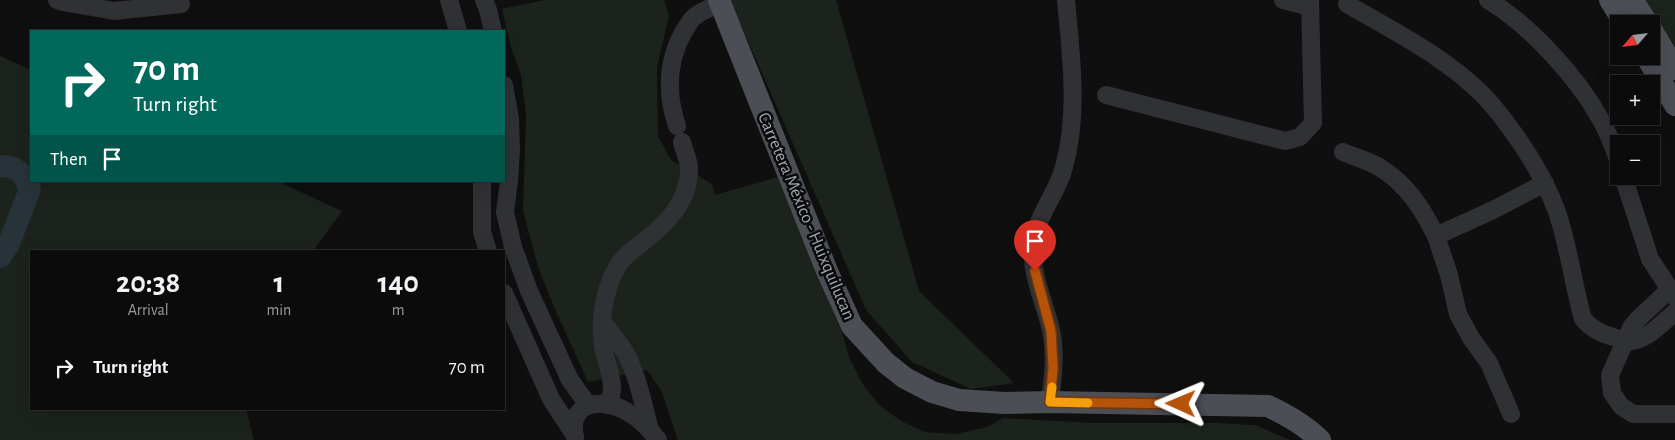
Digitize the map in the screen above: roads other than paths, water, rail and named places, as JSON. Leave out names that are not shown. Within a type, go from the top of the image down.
[{"type":"main road","points":[[1610,0],[1619,15]]},
{"type":"main road","points":[[1632,0],[1642,15]]},
{"type":"main road","name":"Carretera México - Huixquilucan","points":[[720,2],[827,271],[852,326],[886,364],[905,378],[932,392],[959,400],[1005,403],[1050,402],[1268,406],[1311,431],[1320,440]]},
{"type":"main road","points":[[1660,44],[1675,69]]},
{"type":"main road","points":[[1651,65],[1675,105]]},
{"type":"street","points":[[57,0],[114,11],[181,4]]},
{"type":"street","points":[[449,0],[458,30]]},
{"type":"street","points":[[1050,402],[1053,368],[1051,331],[1035,271],[1033,249],[1035,230],[1064,169],[1070,137],[1071,57],[1066,0]]},
{"type":"street","points":[[1106,95],[1277,139],[1300,138],[1313,123],[1310,3],[1284,0]]},
{"type":"street","points":[[1488,0],[1531,32],[1568,74],[1601,120],[1610,138]]},
{"type":"street","points":[[607,405],[612,391],[603,348],[602,320],[606,295],[613,273],[628,253],[667,221],[680,205],[687,190],[689,167],[674,116],[670,90],[670,67],[676,44],[691,20],[720,2]]},
{"type":"street","points":[[491,4],[493,30]]},
{"type":"street","points":[[1347,4],[1424,48],[1458,73],[1484,96],[1503,117],[1545,183],[1557,212],[1564,236],[1583,319],[1591,327],[1626,341],[1642,338],[1675,312]]},
{"type":"street","points":[[505,91],[510,119],[511,150],[510,182],[505,212],[513,247],[529,291],[570,380],[588,405]]},
{"type":"street","points":[[1343,152],[1379,167],[1406,188],[1423,210],[1436,236],[1458,314],[1471,338],[1490,363],[1511,414]]},
{"type":"street","points":[[482,182],[482,232],[488,250]]},
{"type":"street","points":[[1436,236],[1493,210],[1545,183]]},
{"type":"street","points":[[1626,185],[1650,259],[1672,293],[1638,319],[1632,326],[1610,375],[1612,393],[1621,406],[1633,414],[1675,414]]},
{"type":"street","points":[[505,295],[551,399],[575,437]]},
{"type":"street","points":[[602,320],[625,352],[640,390],[654,435]]},
{"type":"street","points":[[575,437],[573,422],[579,411],[588,405],[600,404],[625,410],[654,435]]},
{"type":"waterway","points":[[0,166],[16,169],[25,179],[30,189],[8,246],[0,257]]}]
